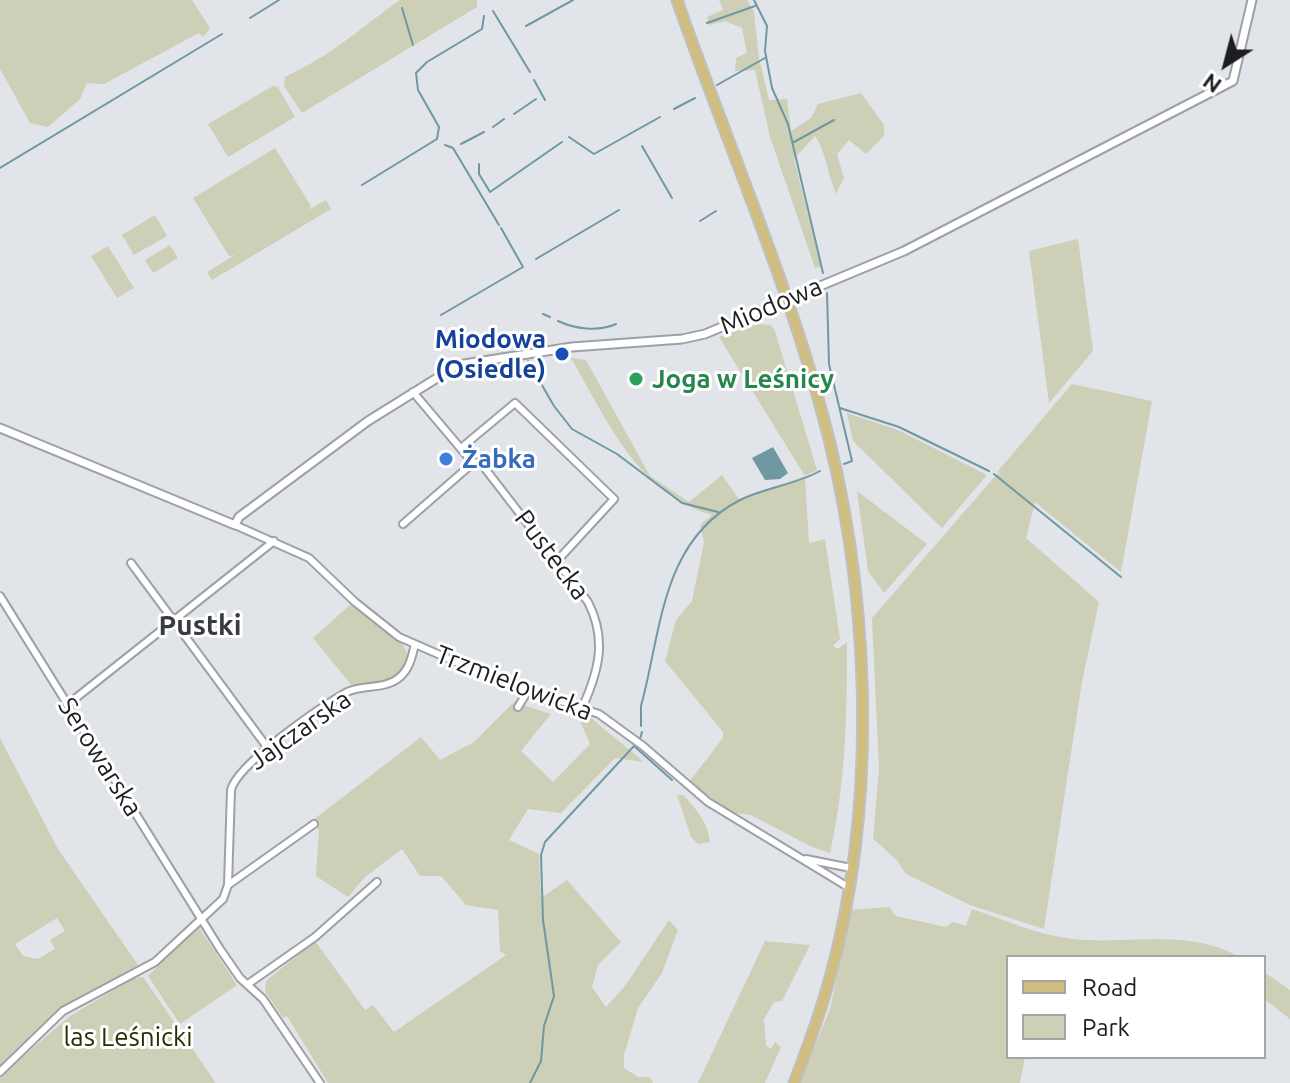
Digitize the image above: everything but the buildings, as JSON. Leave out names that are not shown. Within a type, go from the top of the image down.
[{"type":"main road","points":[[677,0],[784,298],[824,420],[849,538],[857,599],[862,667],[861,739],[851,868],[832,972],[794,1083]]},
{"type":"street","name":"Miodowa","points":[[235,525],[239,517],[309,464],[413,392],[458,365],[572,347],[682,339],[705,334],[784,298],[904,251],[1233,81],[1252,0]]},
{"type":"street","name":"Pustecka","points":[[413,392],[473,463],[480,462],[545,543],[597,619],[600,661],[583,706]]},
{"type":"street","points":[[461,448],[515,403],[614,499],[556,562]]},
{"type":"street","name":"Trzmielowicka","points":[[0,428],[309,558],[377,621],[415,644],[495,679],[583,706],[643,746],[708,802],[848,887]]},
{"type":"street","points":[[403,524],[473,463]]},
{"type":"street","points":[[67,705],[274,541]]},
{"type":"street","points":[[131,563],[267,747]]},
{"type":"street","name":"Serowarska","points":[[0,596],[199,918],[240,978],[263,999],[320,1083]]},
{"type":"street","name":"Jajczarska","points":[[228,885],[233,782],[267,747],[347,693],[383,686],[399,678],[408,669],[415,644]]},
{"type":"street","points":[[518,707],[529,689]]},
{"type":"street","points":[[0,1072],[63,1011],[155,962],[223,899],[228,885],[314,824]]},
{"type":"street","name":"Trzmielowicka","points":[[802,858],[851,868]]},
{"type":"street","points":[[248,984],[315,937],[377,882]]},
{"type":"green space","points":[[0,0],[192,0],[210,28],[203,37],[199,33],[104,84],[87,83],[80,99],[48,127],[30,123],[0,69]]},
{"type":"green space","points":[[400,0],[477,0],[477,7],[302,113],[284,86],[285,77],[331,51]]},
{"type":"green space","points":[[719,0],[747,0],[754,12],[759,58],[769,100],[787,99],[791,131],[811,118],[818,104],[861,93],[884,125],[884,136],[866,154],[849,140],[837,154],[844,178],[836,194],[815,136],[794,159],[821,267],[815,268],[770,137],[755,70],[735,71],[736,58],[747,53],[742,28],[725,21],[709,25],[707,17],[723,10]]},
{"type":"green space","points":[[273,86],[278,87],[295,117],[228,157],[208,124]]},
{"type":"green space","points":[[275,148],[311,206],[308,210],[326,200],[331,209],[212,280],[207,272],[235,255],[229,256],[193,198]]},
{"type":"green space","points":[[155,215],[167,236],[134,255],[122,235]]},
{"type":"green space","points":[[1078,239],[1093,351],[1049,403],[1029,251]]},
{"type":"green space","points":[[170,245],[178,258],[153,273],[145,260]]},
{"type":"green space","points":[[108,246],[134,288],[117,298],[91,256]]},
{"type":"green space","points":[[758,324],[771,325],[775,331],[817,470],[805,476],[719,337]]},
{"type":"green space","points":[[571,358],[586,360],[650,476],[689,502],[722,475],[739,499],[805,476],[809,543],[825,539],[840,639],[833,646],[838,649],[847,642],[842,774],[830,853],[751,815],[733,813],[689,782],[723,738],[723,732],[665,661],[676,620],[692,601],[704,542],[700,525],[712,515],[663,490],[644,472],[612,429]]},
{"type":"green space","points":[[1072,384],[1152,401],[1121,572],[1035,502],[1026,538],[1099,602],[1082,682],[1044,929],[970,905],[906,874],[896,859],[873,839],[879,769],[872,618],[997,474],[1000,475],[998,471]]},
{"type":"green space","points":[[847,413],[898,430],[987,475],[942,528],[853,441]]},
{"type":"green space","points":[[857,491],[927,544],[884,593],[868,571]]},
{"type":"green space","points":[[350,605],[395,636],[407,652],[408,661],[402,671],[388,680],[353,687],[313,638]]},
{"type":"green space","points":[[514,702],[551,714],[521,751],[553,782],[590,744],[581,723],[585,713],[644,762],[615,758],[561,813],[528,809],[509,840],[539,854],[541,898],[567,880],[621,942],[598,965],[592,987],[606,1007],[625,986],[669,920],[678,930],[662,973],[638,1008],[624,1055],[624,1068],[638,1077],[650,1077],[653,1083],[328,1083],[287,1016],[283,1018],[265,991],[266,981],[315,941],[365,1010],[373,1005],[394,1032],[506,955],[500,951],[498,910],[466,905],[441,876],[420,876],[402,849],[365,877],[348,897],[316,876],[319,830],[313,820],[421,737],[440,760],[474,742]]},
{"type":"green space","points":[[0,738],[58,849],[138,965],[60,1011],[0,1069]],"holes":[[[57,918],[65,931],[50,940],[55,949],[38,959],[23,956],[15,944]]]},
{"type":"green space","points":[[677,795],[683,795],[697,811],[710,842],[698,844],[691,837]]},
{"type":"green space","points":[[889,907],[896,916],[946,927],[953,922],[966,926],[972,909],[1060,937],[1179,940],[1220,948],[1235,955],[1006,955],[1006,1059],[1025,1059],[1020,1083],[800,1083],[830,1009],[852,910]]},
{"type":"green space","points":[[198,926],[237,985],[180,1024],[148,976]]},
{"type":"green space","points":[[765,941],[810,945],[782,1001],[774,1002],[764,1019],[766,1046],[771,1049],[775,1042],[781,1047],[765,1083],[698,1083]]},
{"type":"green space","points":[[1266,973],[1290,990],[1290,1019],[1266,1001]]},
{"type":"green space","name":"las Leśnicki","points":[[143,977],[216,1083],[0,1083],[0,1076],[70,1016],[134,978]]},
{"type":"water","points":[[773,447],[788,473],[780,479],[765,480],[752,458]]},
{"type":"waterway","points":[[250,18],[279,0]]},
{"type":"waterway","points":[[526,26],[573,0]]},
{"type":"waterway","points":[[754,0],[767,26],[765,51],[772,88],[788,124],[823,273]]},
{"type":"waterway","points":[[707,23],[755,6]]},
{"type":"waterway","points":[[402,8],[413,45]]},
{"type":"waterway","points":[[493,11],[530,72]]},
{"type":"waterway","points":[[362,185],[437,139],[439,127],[418,90],[416,73],[427,62],[482,29],[484,16]]},
{"type":"waterway","points":[[0,168],[222,34]]},
{"type":"waterway","points":[[717,85],[765,58]]},
{"type":"waterway","points":[[534,80],[545,100]]},
{"type":"waterway","points":[[674,109],[695,98]]},
{"type":"waterway","points":[[514,114],[536,99]]},
{"type":"waterway","points":[[569,137],[594,154],[660,117]]},
{"type":"waterway","points":[[493,127],[504,119]]},
{"type":"waterway","points":[[794,142],[834,120]]},
{"type":"waterway","points":[[461,144],[484,132]]},
{"type":"waterway","points":[[479,164],[479,174],[490,192],[562,142]]},
{"type":"waterway","points":[[445,145],[453,148],[499,225]]},
{"type":"waterway","points":[[642,146],[672,198]]},
{"type":"waterway","points":[[536,259],[619,210]]},
{"type":"waterway","points":[[700,221],[716,211]]},
{"type":"waterway","points":[[441,315],[523,267],[501,228]]},
{"type":"waterway","points":[[827,293],[829,364],[852,461],[844,464]]},
{"type":"waterway","points":[[543,314],[550,317]]},
{"type":"waterway","points":[[558,321],[587,328],[616,324]]},
{"type":"waterway","points":[[534,333],[535,343]]},
{"type":"waterway","points":[[528,361],[554,406],[572,429],[617,454],[682,503],[718,512]]},
{"type":"waterway","points":[[840,408],[899,427],[989,471]]},
{"type":"waterway","points":[[641,726],[641,706],[661,618],[679,563],[694,539],[714,517],[740,500],[820,471]]},
{"type":"waterway","points":[[994,474],[1121,577]]},
{"type":"waterway","points":[[640,739],[642,732]]},
{"type":"waterway","points":[[530,1083],[541,1061],[544,1026],[554,996],[543,920],[541,855],[545,842],[634,746],[672,780]]},
{"type":"place","name":"Miodowa (Osiedle)","points":[[562,354]]},
{"type":"place","name":"Joga w Leśnicy","points":[[636,379]]},
{"type":"place","name":"Żabka","points":[[446,459]]},
{"type":"district","name":"Pustki","points":[[200,626]]}]
